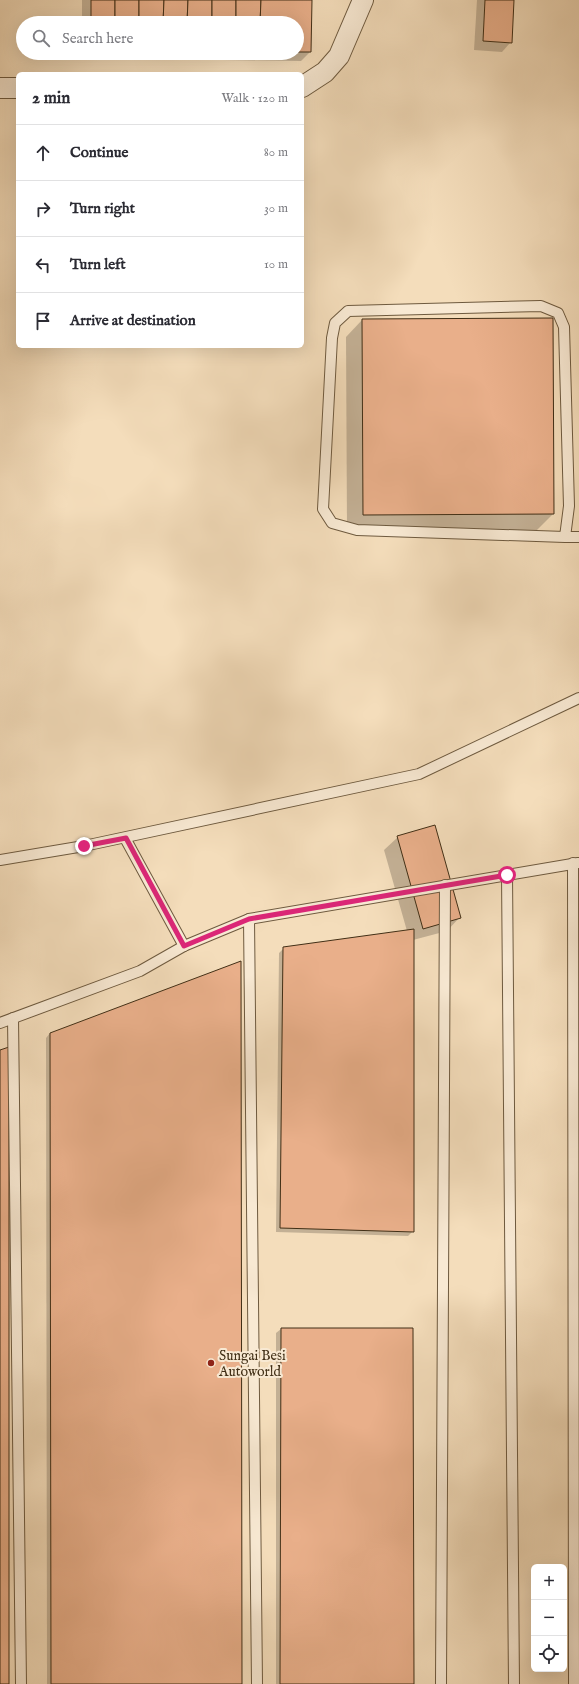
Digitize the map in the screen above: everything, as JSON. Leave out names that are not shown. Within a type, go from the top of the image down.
[{"type":"street","points":[[304,86],[325,72],[339,56],[363,0]]},
{"type":"street","points":[[0,88],[16,88]]},
{"type":"lane","points":[[565,537],[569,498],[564,327],[558,313],[541,306],[348,311],[335,323],[332,338],[323,509],[332,523],[357,530],[565,537],[579,537]]},
{"type":"lane","points":[[0,860],[126,838],[419,774],[579,698]]},
{"type":"lane","points":[[126,838],[184,946]]},
{"type":"lane","points":[[0,1023],[140,970],[184,946],[249,919],[576,863],[574,1684]]},
{"type":"lane","points":[[507,875],[514,1684]]},
{"type":"lane","points":[[441,1684],[445,885]]},
{"type":"lane","points":[[249,919],[257,1684]]},
{"type":"lane","points":[[13,1018],[21,1684]]},
{"type":"building","points":[[91,0],[115,0],[115,16],[91,16]]},
{"type":"building","points":[[115,0],[139,0],[139,16],[115,16]]},
{"type":"building","points":[[139,0],[164,0],[163,16],[139,16]]},
{"type":"building","points":[[164,0],[188,0],[187,16],[163,16]]},
{"type":"building","points":[[188,0],[212,0],[212,16],[187,16]]},
{"type":"building","points":[[212,0],[236,0],[236,16],[212,16]]},
{"type":"building","points":[[236,0],[261,0],[260,16],[236,16]]},
{"type":"building","points":[[261,0],[312,0],[311,52],[304,52],[304,16],[260,16]]},
{"type":"building","points":[[485,0],[514,0],[512,43],[483,41]]},
{"type":"building","points":[[553,318],[554,514],[363,515],[362,319]]},
{"type":"building","points":[[435,825],[461,918],[423,929],[397,836]]},
{"type":"building","points":[[414,929],[414,1232],[280,1228],[283,947]]},
{"type":"building","points":[[241,961],[242,1684],[51,1684],[50,1033]]},
{"type":"building","points":[[9,1047],[9,1684],[0,1684],[0,1050]]},
{"type":"building","points":[[281,1328],[413,1328],[414,1684],[280,1684]]},
{"type":"place","name":"Sungai Besi Autoworld","points":[[211,1363]]},
{"type":"route","points":[[84,846],[126,838],[184,946],[249,919],[507,875]]}]
